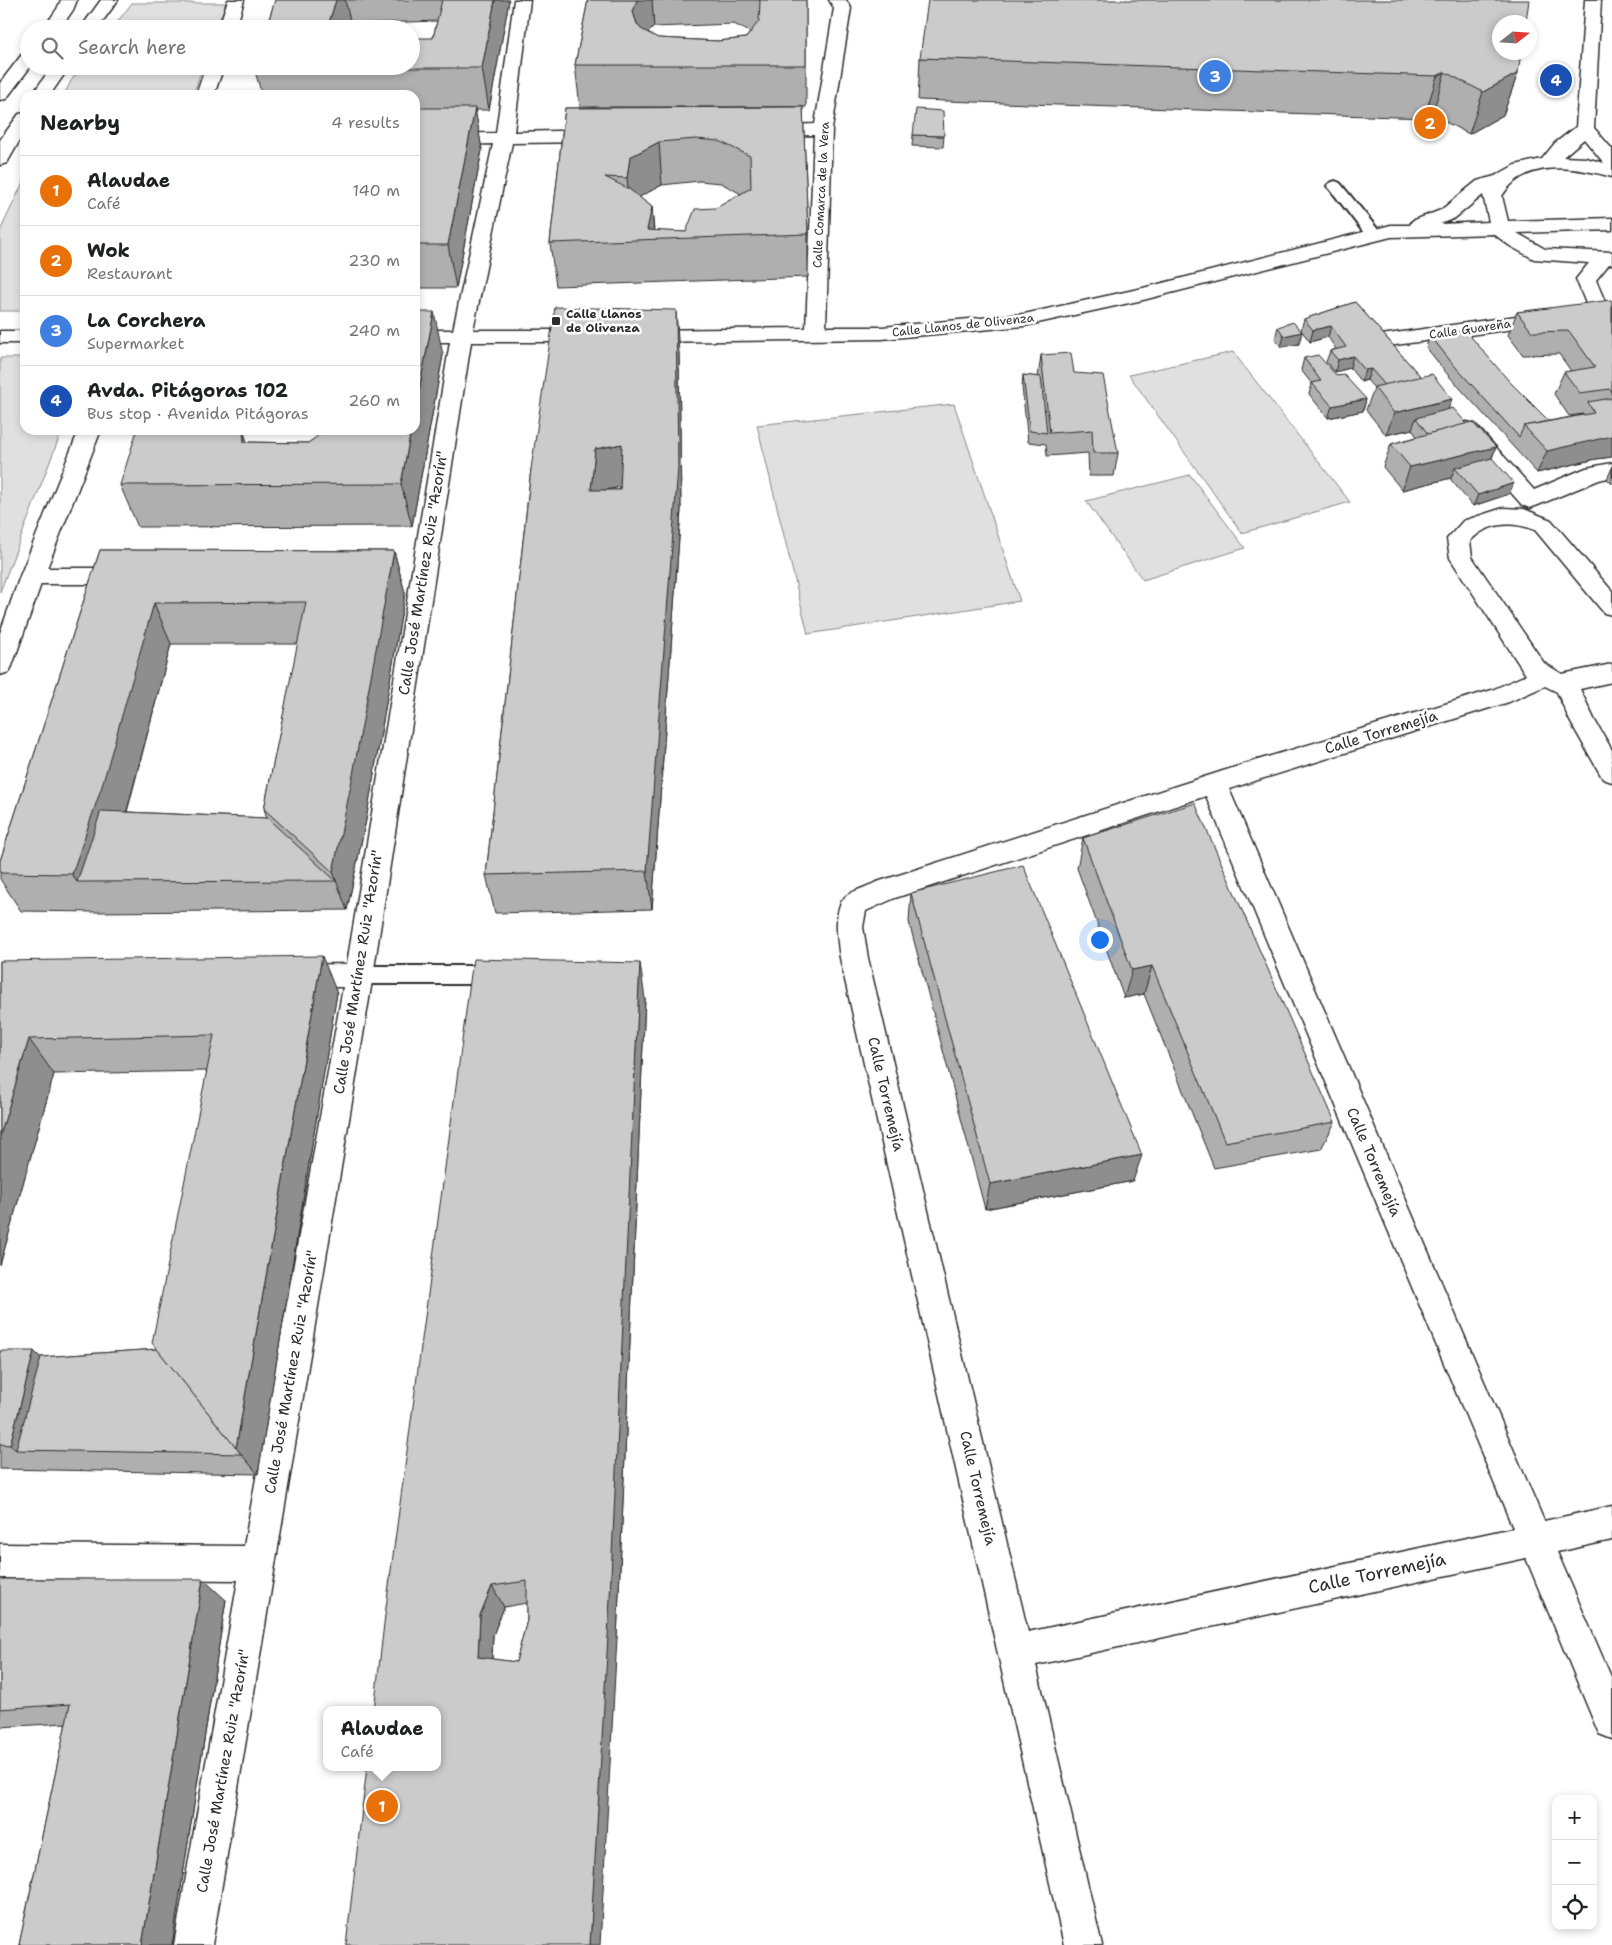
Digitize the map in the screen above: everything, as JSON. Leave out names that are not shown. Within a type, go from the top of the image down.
[{"type":"street","points":[[57,20],[65,10],[69,0]]},
{"type":"street","points":[[95,20],[110,0]]},
{"type":"street","points":[[230,20],[236,0]]},
{"type":"street","name":"Calle José Martínez Ruiz \"Azorín\"","points":[[193,1945],[359,975],[412,578],[468,299],[504,138],[522,0]]},
{"type":"street","name":"Calle Comarca de la Vera","points":[[816,334],[823,129],[843,8],[837,0]]},
{"type":"street","points":[[1548,163],[1562,147],[1585,129],[1593,0]]},
{"type":"street","points":[[0,95],[20,69]]},
{"type":"street","points":[[44,90],[55,75]]},
{"type":"street","points":[[207,90],[212,75]]},
{"type":"street","points":[[0,160],[8,142],[20,125]]},
{"type":"street","points":[[747,132],[823,129]]},
{"type":"street","points":[[1585,129],[1594,137],[1612,161]]},
{"type":"street","points":[[420,140],[611,136]]},
{"type":"street","points":[[1409,231],[1448,214],[1484,185],[1502,180],[1522,169],[1548,163],[1586,164],[1612,171]]},
{"type":"street","points":[[1502,180],[1492,196],[1500,228],[1517,242],[1586,278],[1605,310],[1612,329]]},
{"type":"street","name":"Calle Llanos de Olivenza","points":[[420,336],[882,333],[1024,320],[1143,294],[1391,231],[1612,224]]},
{"type":"street","points":[[1542,255],[1607,259]]},
{"type":"street","points":[[1586,278],[1607,259]]},
{"type":"street","name":"Calle Guareña","points":[[1394,348],[1605,310]]},
{"type":"street","points":[[0,337],[20,337]]},
{"type":"street","points":[[1452,413],[1527,508],[1612,606]]},
{"type":"street","points":[[0,666],[32,576],[88,435]]},
{"type":"street","points":[[1612,470],[1594,473],[1527,508],[1470,526],[1458,539],[1461,558],[1535,669],[1556,679],[1612,772]]},
{"type":"street","points":[[32,576],[152,576]]},
{"type":"street","name":"Calle Torremejía","points":[[1083,1945],[854,958],[849,927],[854,905],[886,890],[1214,784],[1500,696],[1556,679],[1612,673]]},
{"type":"street","name":"Calle Torremejía","points":[[1214,784],[1612,1721]]},
{"type":"street","points":[[269,976],[359,975]]},
{"type":"street","name":"Calle Torremejía","points":[[1015,1652],[1612,1523]]},
{"type":"street","points":[[0,1561],[258,1562]]},
{"type":"lane","points":[[1335,186],[1374,235]]},
{"type":"lane","points":[[359,975],[516,976]]},
{"type":"shaded area","points":[[132,3],[226,3],[220,20],[119,20]]},
{"type":"shaded area","points":[[75,75],[200,75],[195,90],[66,90]]},
{"type":"shaded area","points":[[20,189],[20,311],[0,311],[0,231]]},
{"type":"shaded area","points":[[1233,352],[1350,502],[1242,533],[1129,375]]},
{"type":"shaded area","points":[[0,358],[20,358],[20,435],[60,435],[0,592]]},
{"type":"shaded area","points":[[954,404],[1020,601],[808,634],[757,425]]},
{"type":"shaded area","points":[[1190,475],[1245,548],[1143,580],[1086,501]]},
{"type":"building","points":[[275,0],[336,0],[330,20],[269,20]]},
{"type":"building","points":[[442,0],[495,0],[482,68],[420,68],[420,38],[433,38]]},
{"type":"building","points":[[588,0],[637,0],[633,12],[637,24],[641,29],[658,38],[718,41],[746,38],[759,21],[759,0],[806,0],[806,65],[575,65]]},
{"type":"building","points":[[928,0],[1529,0],[1527,15],[1492,15],[1492,60],[1520,60],[1518,73],[1483,92],[1445,72],[1437,76],[920,58]]},
{"type":"building","points":[[803,107],[808,234],[550,243],[565,108]],"holes":[[[696,139],[719,141],[750,156],[751,188],[716,208],[695,209],[686,232],[647,230],[652,207],[629,189],[605,177],[627,178],[630,157],[659,142]]]},
{"type":"building","points":[[420,108],[475,108],[448,245],[420,245]]},
{"type":"building","points":[[916,109],[943,111],[944,136],[913,135]]},
{"type":"building","points":[[1611,300],[1612,392],[1610,389],[1580,393],[1564,372],[1595,367],[1569,331],[1532,332],[1517,312]]},
{"type":"building","points":[[1355,302],[1421,377],[1385,385],[1371,369],[1365,370],[1353,356],[1338,360],[1330,351],[1346,347],[1331,326],[1313,330],[1304,319]]},
{"type":"building","points":[[555,307],[676,310],[678,468],[647,871],[486,875],[531,469]],"holes":[[[622,444],[620,490],[591,490],[595,449]]]},
{"type":"building","points":[[420,312],[434,312],[420,385]]},
{"type":"building","points":[[1293,322],[1302,332],[1284,336],[1278,327]]},
{"type":"building","points":[[1466,331],[1509,381],[1549,421],[1524,426],[1519,437],[1452,363],[1430,335]]},
{"type":"building","points":[[1071,353],[1074,373],[1103,375],[1118,453],[1093,453],[1092,430],[1050,433],[1041,355]]},
{"type":"building","points":[[1318,355],[1337,376],[1344,375],[1366,399],[1332,406],[1312,383],[1321,381],[1304,358]]},
{"type":"building","points":[[1432,374],[1452,399],[1394,413],[1374,387]]},
{"type":"building","points":[[1023,375],[1041,377],[1047,433],[1030,431]]},
{"type":"building","points":[[1612,398],[1612,436],[1547,451],[1524,426],[1594,413],[1588,402]]},
{"type":"building","points":[[1453,408],[1467,424],[1428,434],[1416,418]]},
{"type":"building","points":[[1472,422],[1496,447],[1410,467],[1391,444]]},
{"type":"building","points":[[135,435],[243,435],[244,442],[308,443],[319,435],[410,435],[401,484],[120,485]]},
{"type":"building","points":[[1492,458],[1514,483],[1478,495],[1455,468]]},
{"type":"building","points":[[100,550],[394,551],[333,872],[264,809],[306,602],[154,603],[102,786],[72,874],[0,873],[0,861]]},
{"type":"building","points":[[1195,803],[1335,1122],[1225,1142],[1152,966],[1132,970],[1083,838]]},
{"type":"building","points":[[101,811],[267,818],[336,881],[77,882]]},
{"type":"building","points":[[1023,865],[1142,1155],[990,1184],[911,893]]},
{"type":"building","points":[[322,956],[236,1448],[152,1343],[214,1035],[29,1039],[0,1136],[0,961]]},
{"type":"building","points":[[473,959],[640,963],[609,1619],[590,1945],[346,1945],[367,1771],[441,1771],[441,1706],[374,1706]],"holes":[[[527,1581],[527,1620],[516,1662],[478,1657],[480,1615],[492,1586]]]},
{"type":"building","points":[[157,1349],[241,1454],[16,1450],[41,1357]]},
{"type":"building","points":[[0,1351],[34,1351],[10,1445],[0,1444]]},
{"type":"building","points":[[0,1579],[203,1579],[142,1945],[19,1945],[70,1704],[0,1709]]},
{"type":"place","name":"La Corchera","points":[[1215,76]]},
{"type":"place","name":"Avda. Pitágoras 102","points":[[1556,80]]},
{"type":"place","name":"Wok","points":[[1430,123]]},
{"type":"place","name":"Calle Llanos de Olivenza","points":[[556,321]]},
{"type":"place","name":"Alaudae","points":[[382,1806]]}]
